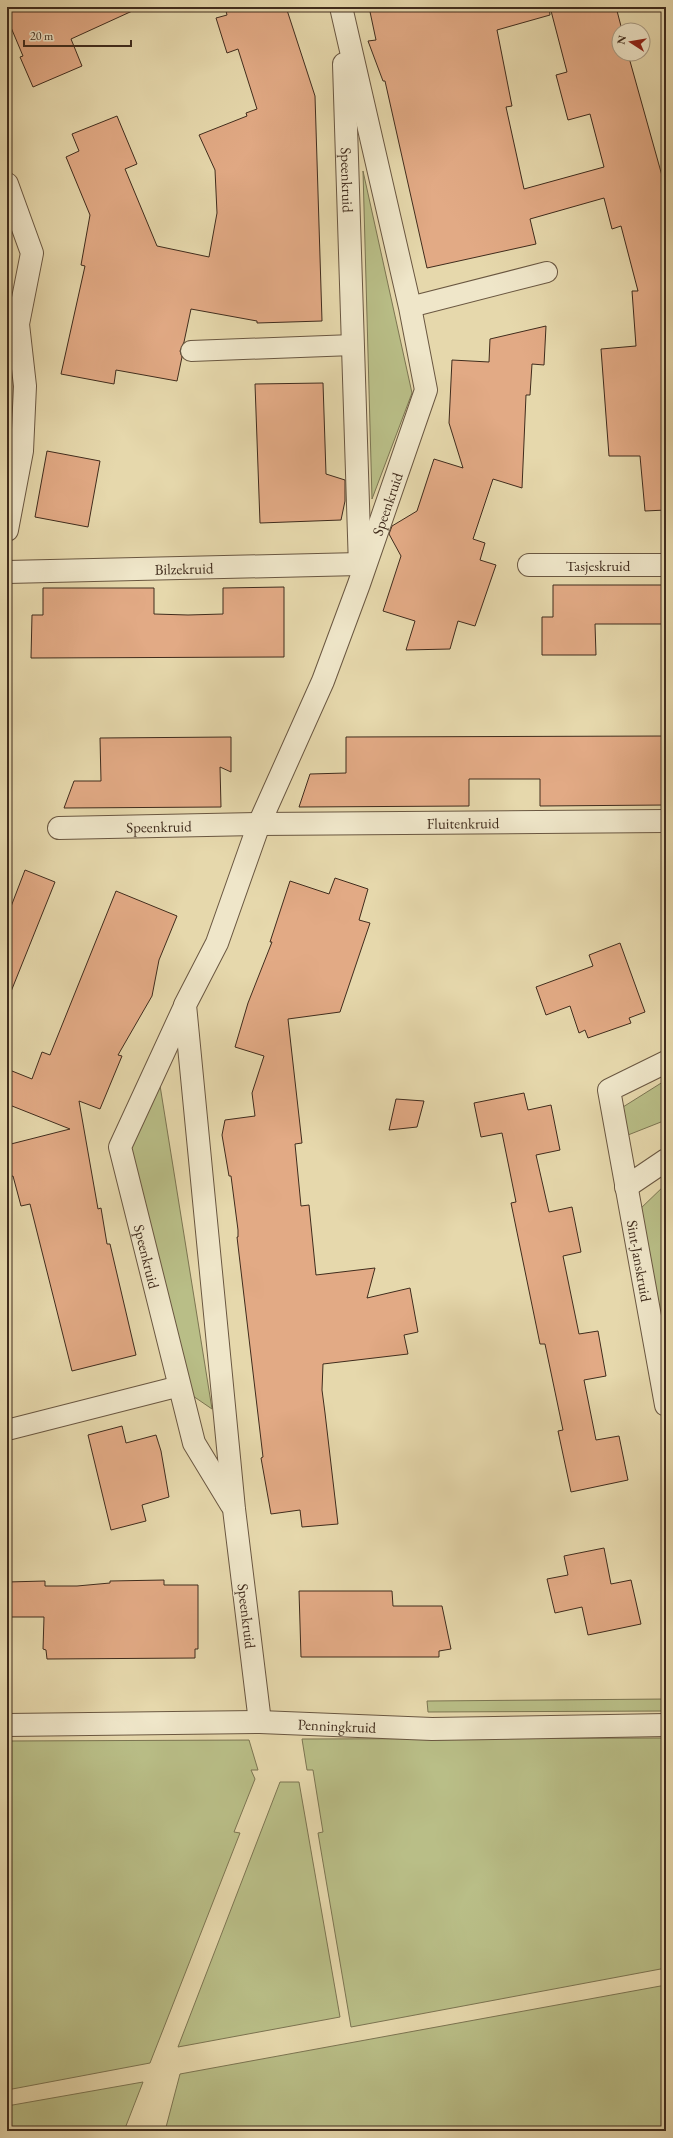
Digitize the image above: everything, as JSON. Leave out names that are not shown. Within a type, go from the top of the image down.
[{"type":"street","name":"Speenkruid","points":[[234,1509],[194,1444],[120,1147],[185,1005],[217,943],[259,824],[323,681],[426,390],[410,307],[342,11]]},
{"type":"street","name":"Speenkruid","points":[[342,11],[360,574]]},
{"type":"street","points":[[7,184],[32,253],[18,324],[7,347]]},
{"type":"street","points":[[7,530],[22,451],[25,386],[18,324]]},
{"type":"street","name":"Tasjeskruid","points":[[529,565],[666,565]]},
{"type":"street","name":"Bilzekruid","points":[[7,572],[360,574]]},
{"type":"street","name":"Fluitenkruid","points":[[259,824],[666,821]]},
{"type":"street","name":"Speenkruid","points":[[59,828],[259,824]]},
{"type":"street","name":"Speenkruid","points":[[185,1005],[234,1509],[260,1722]]},
{"type":"street","name":"Sint-Janskruid","points":[[666,1062],[609,1090],[666,1405]]},
{"type":"street","points":[[626,1187],[666,1160]]},
{"type":"street","name":"Penningkruid","points":[[7,1725],[260,1722],[432,1730],[666,1725]]},
{"type":"lane","points":[[410,307],[546,272]]},
{"type":"lane","points":[[191,351],[353,345]]},
{"type":"lane","points":[[7,1430],[180,1386]]},
{"type":"green space","points":[[363,171],[412,393],[372,499]]},
{"type":"green space","points":[[158,1073],[212,1409],[193,1396],[131,1149]]},
{"type":"green space","points":[[666,1080],[666,1120],[628,1135],[623,1107]]},
{"type":"green space","points":[[666,1184],[666,1372],[639,1210]]},
{"type":"green space","points":[[666,1699],[666,1711],[428,1712],[427,1701]]},
{"type":"green space","points":[[666,1738],[666,1968],[351,2027],[318,1833],[323,1832],[313,1770],[307,1770],[302,1739]]},
{"type":"green space","points":[[249,1740],[258,1770],[251,1770],[255,1779],[234,1832],[240,1833],[150,2063],[7,2090],[7,1741]]},
{"type":"green space","points":[[280,1782],[299,1782],[340,2017],[178,2047]]},
{"type":"green space","points":[[666,1985],[666,2131],[165,2131],[180,2074]]},
{"type":"green space","points":[[143,2082],[124,2131],[7,2131],[7,2106]]},
{"type":"building","points":[[7,7],[141,7],[71,39],[82,66],[33,87],[20,57],[23,56],[7,18]]},
{"type":"building","points":[[225,7],[286,7],[315,96],[322,321],[257,323],[257,321],[191,309],[184,342],[180,351],[182,357],[177,381],[116,370],[114,384],[61,374],[85,266],[81,265],[90,215],[66,157],[79,151],[72,134],[117,116],[137,164],[125,169],[157,246],[209,257],[217,213],[215,170],[199,135],[247,116],[246,113],[257,109],[238,49],[227,53],[216,18],[227,15]]},
{"type":"building","points":[[369,7],[549,7],[550,15],[497,30],[512,106],[506,107],[524,189],[604,167],[590,114],[568,120],[556,75],[567,72],[550,7],[616,7],[620,22],[611,22],[611,62],[630,62],[666,190],[666,510],[645,511],[640,456],[609,456],[601,349],[636,346],[632,291],[638,291],[621,226],[612,229],[604,198],[530,219],[536,244],[427,268],[385,81],[383,81],[368,41],[376,40]]},
{"type":"building","points":[[546,326],[544,365],[532,364],[530,395],[526,395],[522,488],[493,479],[473,539],[485,543],[480,560],[496,565],[475,626],[458,621],[450,649],[406,650],[415,621],[383,611],[401,556],[389,534],[392,526],[417,511],[434,459],[463,468],[449,423],[452,360],[489,362],[490,339]]},
{"type":"building","points":[[323,383],[326,474],[345,480],[345,501],[341,520],[260,523],[255,384]]},
{"type":"building","points":[[47,451],[100,461],[88,527],[35,517]]},
{"type":"building","points":[[553,585],[666,585],[666,624],[595,624],[596,655],[542,655],[542,617],[553,617]]},
{"type":"building","points":[[284,587],[284,657],[31,658],[32,615],[43,615],[43,588],[154,588],[154,614],[188,615],[223,614],[223,588]]},
{"type":"building","points":[[666,736],[666,805],[540,806],[540,779],[469,779],[469,806],[299,807],[310,774],[346,773],[346,737]]},
{"type":"building","points":[[231,737],[231,772],[220,767],[221,807],[64,808],[74,781],[101,781],[100,738]]},
{"type":"building","points":[[25,870],[55,882],[8,999],[7,917]]},
{"type":"building","points":[[335,878],[368,889],[359,920],[370,923],[340,1012],[288,1019],[302,1143],[295,1144],[301,1206],[309,1205],[316,1275],[375,1268],[367,1298],[410,1288],[418,1332],[404,1335],[408,1354],[323,1364],[322,1390],[338,1524],[302,1527],[300,1510],[271,1514],[261,1458],[263,1457],[237,1237],[238,1230],[231,1176],[229,1176],[222,1135],[225,1120],[255,1116],[252,1093],[264,1056],[235,1047],[248,1003],[272,942],[270,942],[290,881],[329,894]]},
{"type":"building","points":[[116,891],[177,916],[159,960],[152,996],[118,1055],[122,1056],[100,1109],[79,1101],[98,1209],[101,1208],[107,1244],[110,1244],[136,1355],[72,1371],[30,1204],[21,1206],[13,1176],[7,1177],[7,1145],[70,1129],[7,1104],[7,1069],[32,1079],[42,1052],[50,1055]]},
{"type":"building","points":[[620,943],[645,1012],[629,1018],[631,1023],[588,1038],[585,1030],[579,1033],[570,1006],[546,1015],[536,987],[593,966],[589,955]]},
{"type":"building","points":[[524,1093],[528,1110],[551,1105],[560,1150],[536,1155],[549,1212],[572,1207],[581,1252],[563,1256],[579,1334],[598,1331],[606,1376],[584,1380],[596,1440],[619,1436],[628,1480],[571,1492],[558,1431],[563,1430],[545,1344],[540,1344],[511,1203],[516,1202],[502,1133],[481,1137],[474,1103]]},
{"type":"building","points":[[396,1099],[424,1101],[417,1127],[389,1130]]},
{"type":"building","points":[[122,1426],[126,1443],[156,1435],[161,1451],[169,1497],[142,1505],[146,1521],[111,1530],[88,1435]]},
{"type":"building","points":[[604,1548],[611,1584],[631,1580],[641,1624],[588,1635],[582,1607],[555,1613],[547,1579],[568,1575],[564,1556]]},
{"type":"building","points":[[164,1580],[164,1585],[198,1585],[198,1649],[195,1649],[195,1658],[47,1659],[46,1650],[43,1649],[44,1617],[7,1617],[7,1582],[45,1581],[45,1586],[77,1586],[110,1583],[110,1581]]},
{"type":"building","points":[[299,1591],[392,1591],[393,1606],[442,1606],[451,1649],[439,1651],[439,1657],[301,1657]]}]
